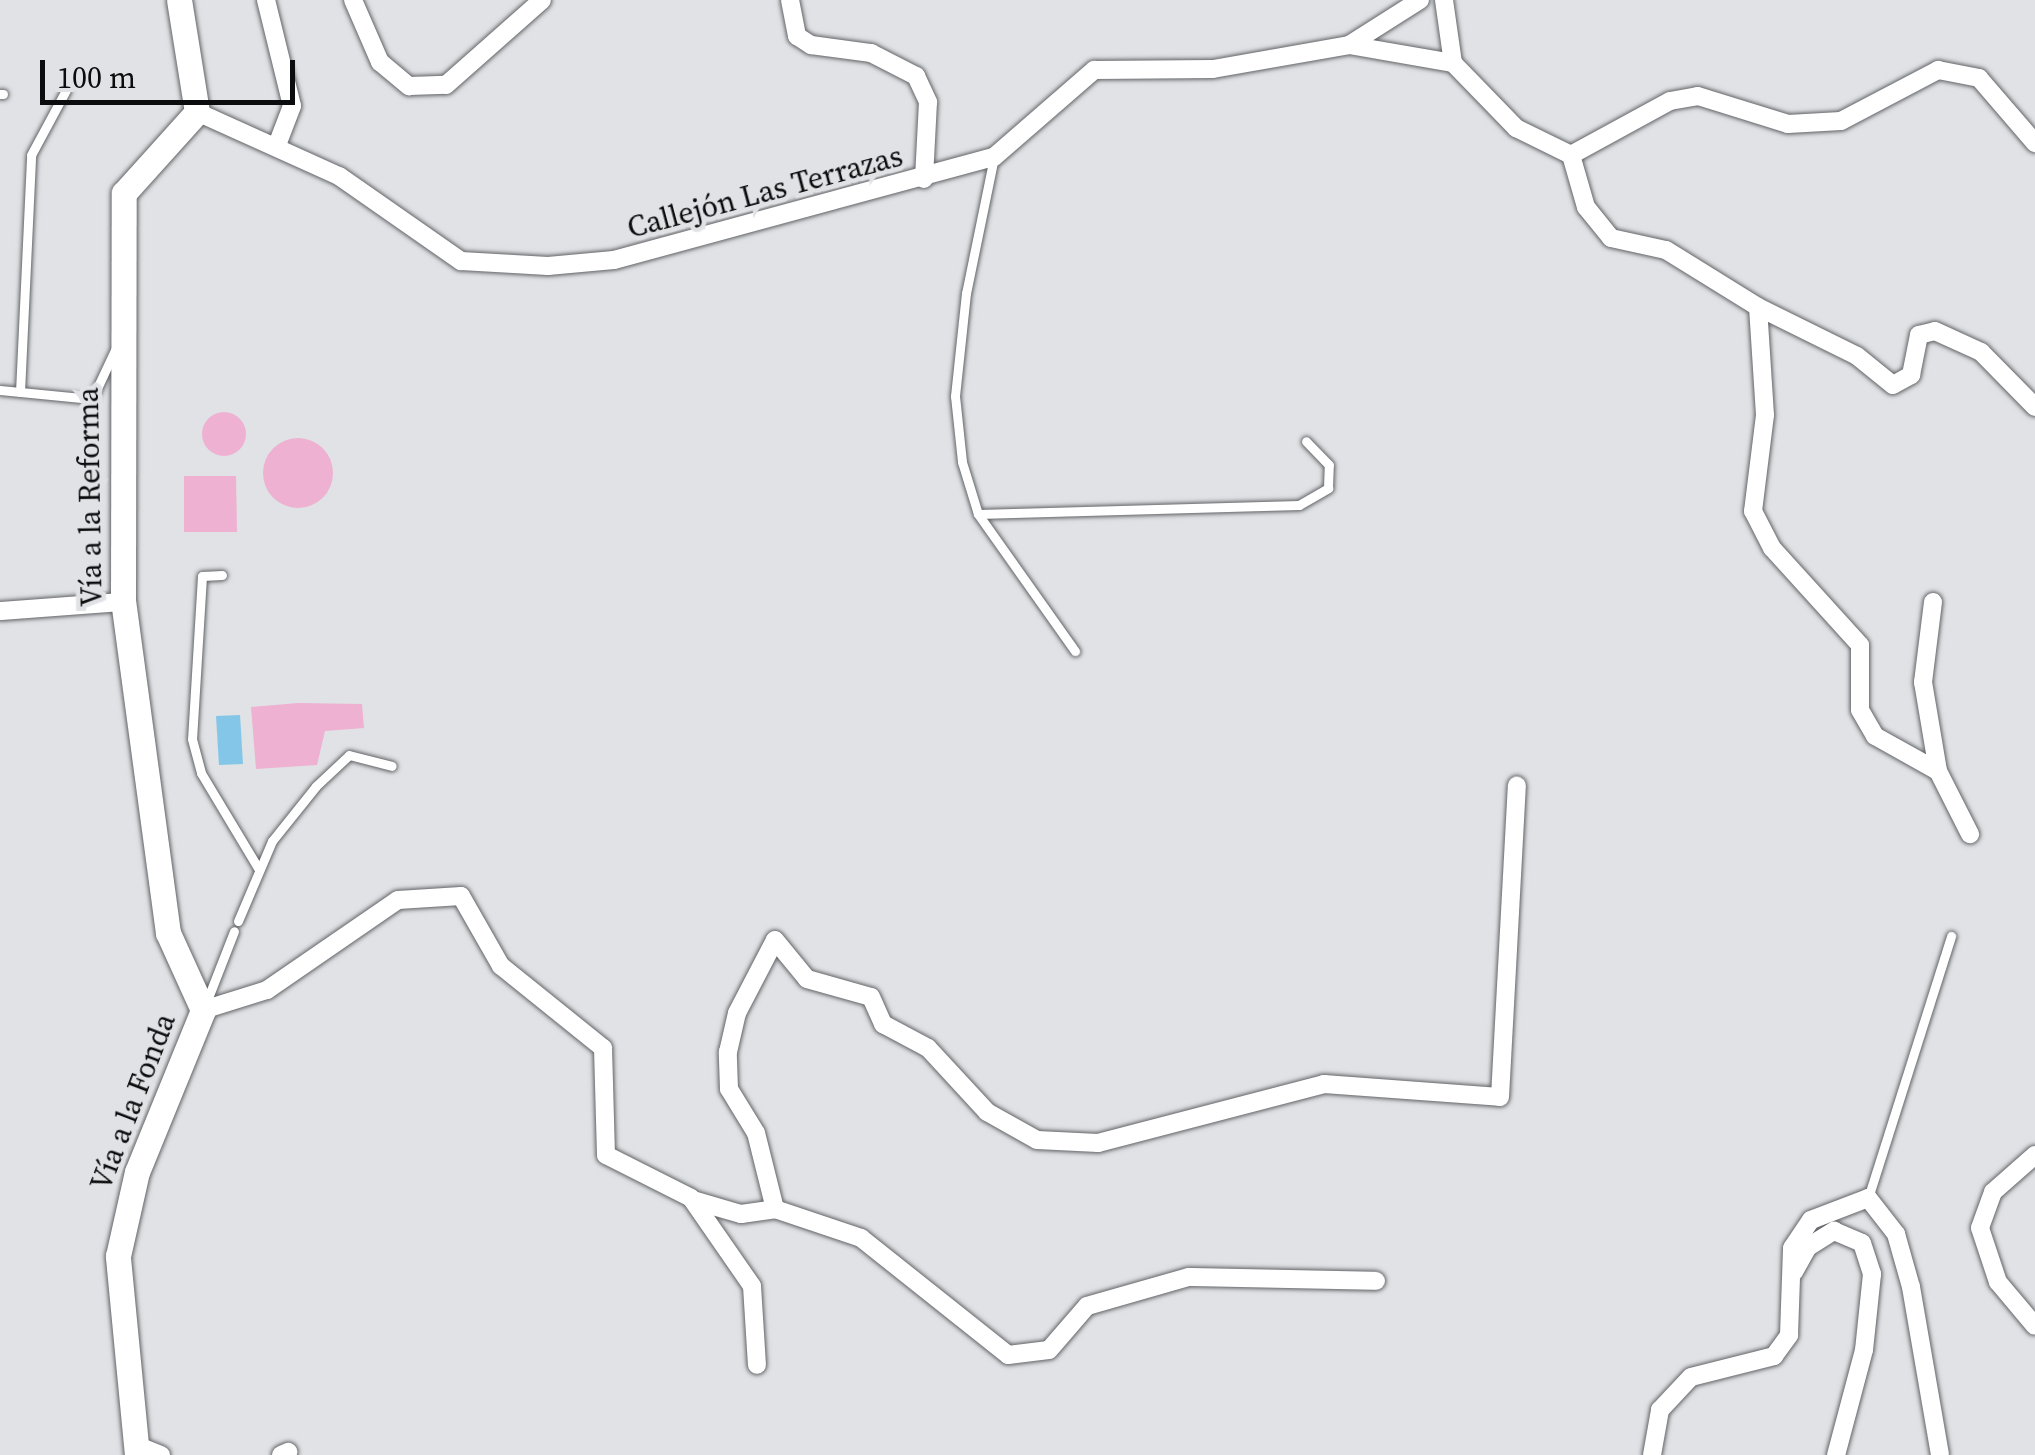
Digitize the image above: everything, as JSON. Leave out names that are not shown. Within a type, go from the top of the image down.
[{"type":"street","points":[[178,0],[197,112]]},
{"type":"street","points":[[266,0],[292,106],[277,145]]},
{"type":"street","points":[[353,0],[380,62],[409,86],[446,85],[542,0]]},
{"type":"street","points":[[790,0],[798,36],[811,44],[871,53],[916,76],[928,102],[924,179]]},
{"type":"street","points":[[1349,45],[1420,0]]},
{"type":"street","points":[[1444,0],[1454,63],[1516,128],[1572,155],[1586,207],[1611,238],[1666,250],[1758,307],[1858,356],[1893,385],[1910,375],[1919,334],[1935,331],[1981,352],[2035,408]]},
{"type":"street","points":[[1349,45],[1454,63]]},
{"type":"street","name":"Callejón Las Terrazas","points":[[197,112],[339,176],[434,248],[500,265],[614,260],[994,157],[1094,70],[1214,69],[1349,45]]},
{"type":"street","points":[[1572,155],[1670,101],[1698,96],[1788,124],[1841,121],[1938,70],[1979,78],[2035,144]]},
{"type":"street","name":"Vía a la Reforma","points":[[197,112],[124,193],[119,344],[123,602],[168,933],[203,1010]]},
{"type":"street","points":[[1758,307],[1765,415],[1753,511],[1772,548],[1860,645],[1860,710],[1874,736],[1938,770]]},
{"type":"street","points":[[0,611],[123,602]]},
{"type":"street","points":[[1933,602],[1923,682],[1938,770],[1970,834]]},
{"type":"street","points":[[776,1210],[756,1133],[728,1089],[728,1052],[736,1013],[774,940],[807,979],[871,997],[882,1024],[928,1048],[987,1112],[1037,1140],[1098,1143],[1324,1084],[1500,1097],[1516,785]]},
{"type":"street","points":[[203,1010],[268,990],[398,900],[461,896],[501,966],[603,1048],[614,1166],[710,1210],[776,1210],[861,1238],[1008,1355],[1049,1350],[1088,1306],[1189,1277],[1376,1280]]},
{"type":"street","name":"Vía a la Fonda","points":[[137,1450],[120,1241],[137,1172],[203,1010]]},
{"type":"street","points":[[2035,1155],[1993,1192],[1980,1228],[1998,1282],[2035,1326]]},
{"type":"street","points":[[691,1198],[752,1286],[757,1365]]},
{"type":"street","points":[[1652,1455],[1660,1410],[1691,1377],[1774,1356],[1788,1335],[1792,1248],[1811,1220],[1868,1198],[1896,1234],[1912,1287],[1940,1455]]},
{"type":"street","points":[[1792,1277],[1808,1247],[1834,1231],[1862,1243],[1872,1274],[1864,1350],[1836,1455]]},
{"type":"street","points":[[137,1450],[161,1455]]},
{"type":"lane","points":[[20,392],[31,156],[66,90]]},
{"type":"lane","points":[[994,157],[956,396],[978,514],[1075,651]]},
{"type":"lane","points":[[0,390],[92,398],[119,344]]},
{"type":"lane","points":[[978,514],[1299,505],[1328,488],[1329,465],[1306,441]]},
{"type":"lane","points":[[222,574],[202,576],[192,739],[208,788],[258,868]]},
{"type":"lane","points":[[203,1010],[258,868],[349,755],[392,766]]},
{"type":"lane","points":[[1868,1198],[1951,936]]},
{"type":"water","points":[[240,715],[243,764],[219,765],[216,716]]},
{"type":"building","points":[[224,412],[240,418],[246,434],[240,450],[224,456],[208,450],[202,434],[208,418]]},
{"type":"building","points":[[298,438],[323,448],[333,473],[323,498],[298,508],[273,498],[263,473],[273,448]]},
{"type":"building","points":[[184,476],[236,476],[237,532],[184,532]]},
{"type":"building","points":[[362,704],[364,728],[325,731],[317,765],[256,769],[251,707]]}]
